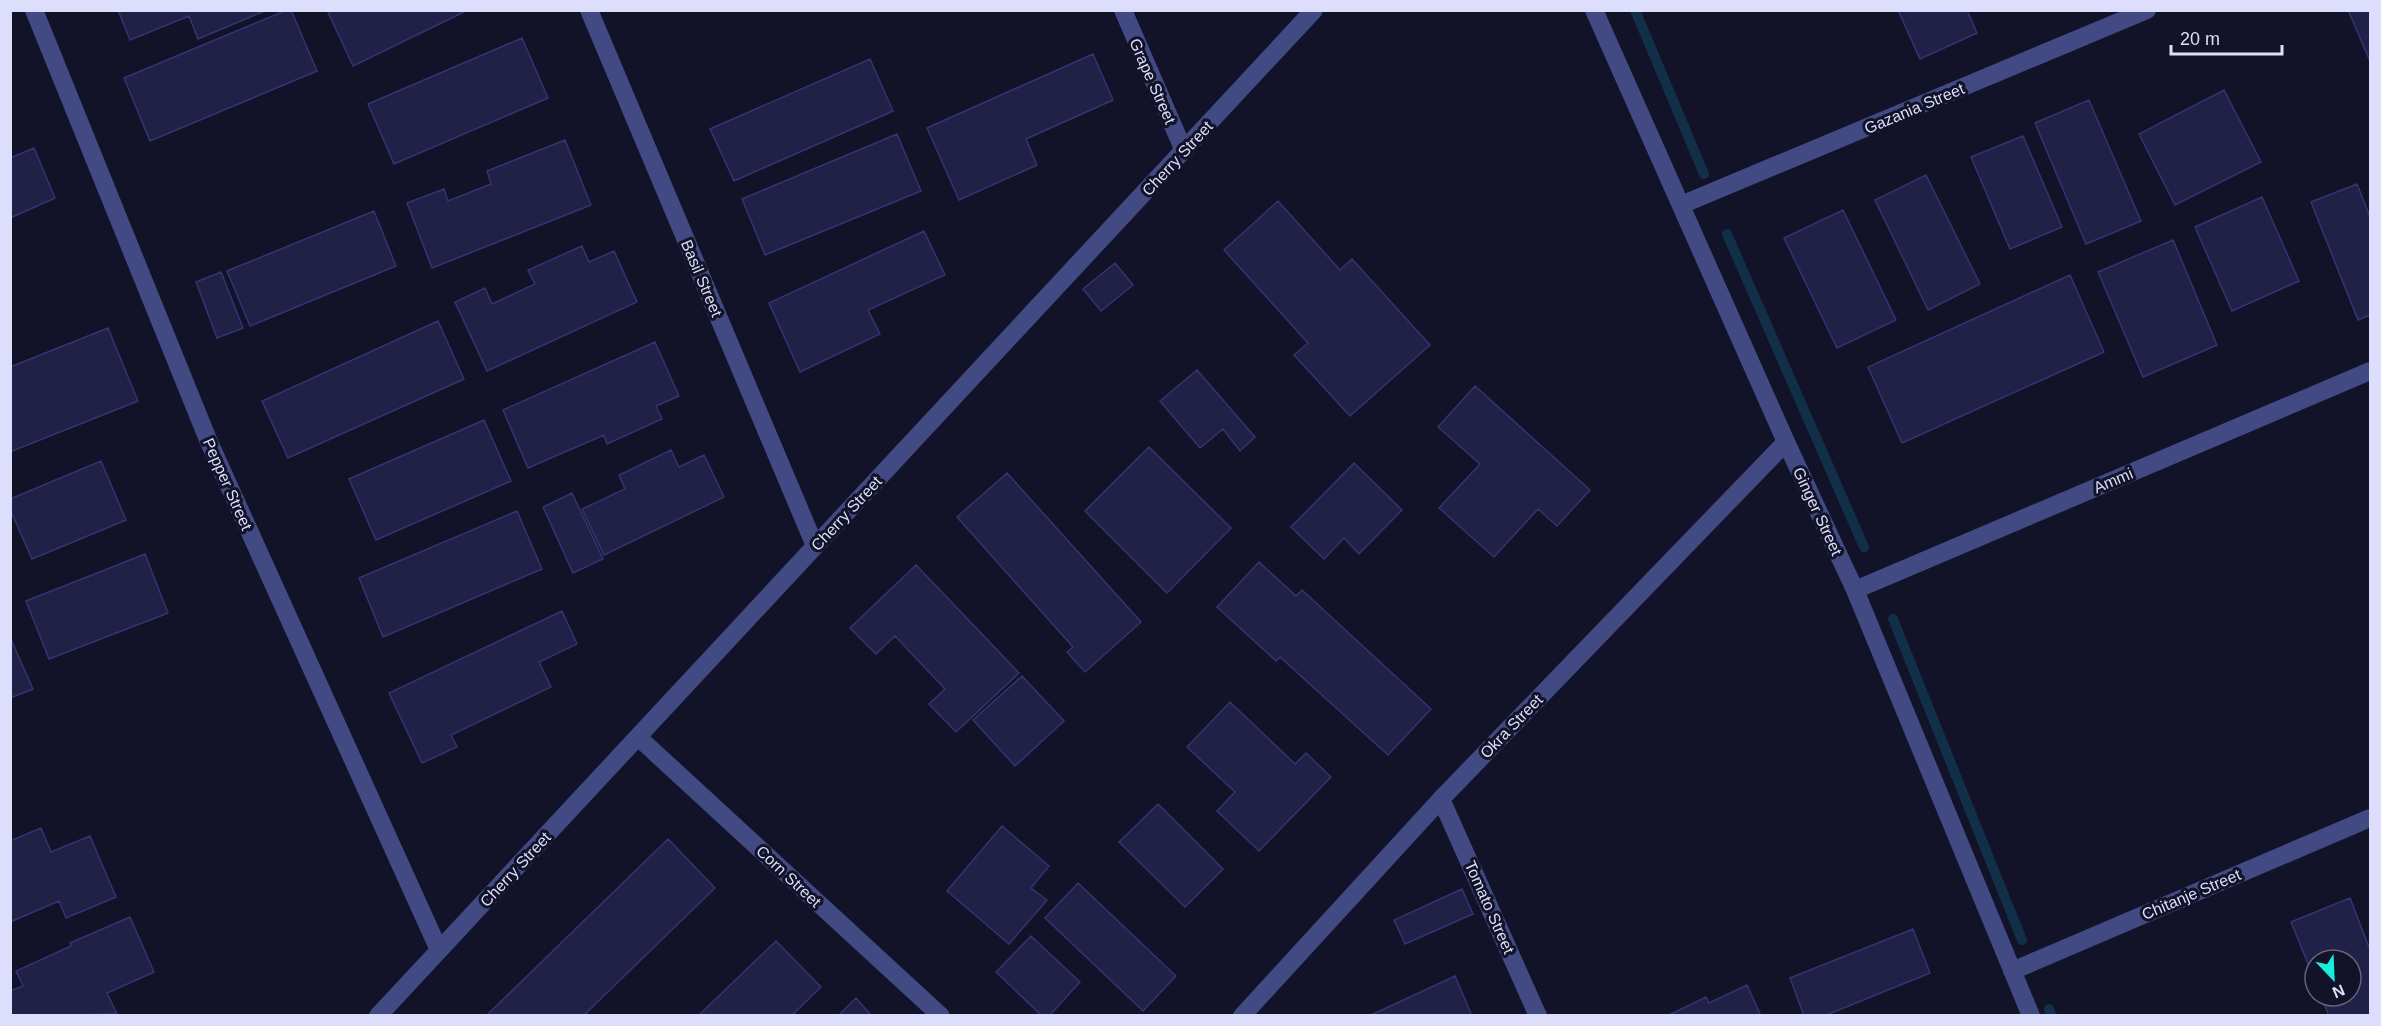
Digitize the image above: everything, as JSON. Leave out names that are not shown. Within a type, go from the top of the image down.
[{"type":"street","name":"Pepper Street","points":[[34,10],[209,442],[439,950]]},
{"type":"street","name":"Basil Street","points":[[589,10],[815,546]]},
{"type":"street","name":"Grape Street","points":[[1123,10],[1184,151]]},
{"type":"street","name":"Cherry Street","points":[[378,1016],[1314,10]]},
{"type":"street","name":"Ginger Street","points":[[1594,10],[1786,442],[1855,590],[2031,1016]]},
{"type":"street","name":"Gazania Street","points":[[1681,206],[2147,10]]},
{"type":"street","name":"Ammi","points":[[1855,590],[2370,371]]},
{"type":"street","name":"Okra Street","points":[[1242,1016],[1441,798],[1786,442]]},
{"type":"street","name":"Corn Street","points":[[638,737],[941,1016]]},
{"type":"street","name":"Tomato Street","points":[[1441,798],[1538,1016]]},
{"type":"street","name":"Chitanje Street","points":[[2012,971],[2370,818]]},
{"type":"building","points":[[118,10],[267,10],[198,39],[189,16],[130,40]]},
{"type":"building","points":[[291,10],[317,71],[150,141],[124,78]]},
{"type":"building","points":[[327,10],[468,10],[353,66]]},
{"type":"building","points":[[1898,10],[1967,10],[1977,33],[1920,59]]},
{"type":"building","points":[[2348,10],[2370,10],[2370,61]]},
{"type":"building","points":[[522,38],[548,98],[394,164],[368,104]]},
{"type":"building","points":[[1093,54],[1113,100],[1026,139],[1037,165],[959,200],[927,128]]},
{"type":"building","points":[[870,59],[893,111],[734,181],[710,129]]},
{"type":"building","points":[[2224,90],[2261,162],[2175,205],[2139,134]]},
{"type":"building","points":[[2089,100],[2141,221],[2086,244],[2035,123]]},
{"type":"building","points":[[897,134],[921,191],[765,255],[742,199]]},
{"type":"building","points":[[2023,136],[2062,227],[2010,249],[1971,157]]},
{"type":"building","points":[[565,140],[591,205],[432,268],[407,203],[444,189],[448,201],[491,184],[487,171]]},
{"type":"building","points":[[34,148],[55,198],[10,218],[10,158]]},
{"type":"building","points":[[1926,175],[1980,284],[1928,310],[1875,200]]},
{"type":"building","points":[[2357,184],[2370,217],[2370,315],[2358,320],[2311,202]]},
{"type":"building","points":[[2262,197],[2299,281],[2232,311],[2195,227]]},
{"type":"building","points":[[1278,201],[1340,270],[1352,259],[1430,345],[1350,416],[1294,355],[1308,343],[1224,250]]},
{"type":"building","points":[[1843,210],[1896,320],[1837,348],[1784,238]]},
{"type":"building","points":[[374,211],[396,266],[250,326],[227,271]]},
{"type":"building","points":[[924,231],[945,275],[868,310],[880,334],[800,372],[769,303]]},
{"type":"building","points":[[2173,240],[2217,345],[2143,377],[2098,272]]},
{"type":"building","points":[[582,246],[589,262],[614,251],[637,302],[487,371],[455,302],[485,288],[492,304],[535,284],[528,270]]},
{"type":"building","points":[[1115,263],[1133,285],[1101,311],[1083,289]]},
{"type":"building","points":[[221,272],[243,328],[217,338],[196,282]]},
{"type":"building","points":[[2070,275],[2104,352],[1902,443],[1868,367]]},
{"type":"building","points":[[438,321],[464,379],[288,458],[262,401]]},
{"type":"building","points":[[108,328],[138,401],[10,452],[10,367]]},
{"type":"building","points":[[655,342],[679,396],[656,406],[662,419],[607,444],[604,435],[528,468],[503,410]]},
{"type":"building","points":[[1197,370],[1255,437],[1240,451],[1223,429],[1200,448],[1160,401]]},
{"type":"building","points":[[1475,386],[1590,490],[1557,526],[1538,509],[1494,557],[1439,508],[1480,464],[1438,427]]},
{"type":"building","points":[[484,420],[511,481],[376,540],[349,479]]},
{"type":"building","points":[[1149,447],[1231,528],[1167,593],[1085,511]]},
{"type":"building","points":[[671,450],[679,467],[704,455],[724,497],[604,555],[582,509],[625,489],[619,475]]},
{"type":"building","points":[[101,461],[126,520],[32,559],[10,509],[10,499]]},
{"type":"building","points":[[1354,463],[1402,510],[1359,554],[1344,538],[1324,559],[1291,527]]},
{"type":"building","points":[[1007,473],[1141,622],[1085,672],[1067,652],[1073,647],[957,517]]},
{"type":"building","points":[[572,493],[603,559],[573,573],[543,507]]},
{"type":"building","points":[[517,511],[542,569],[383,637],[359,578]]},
{"type":"building","points":[[145,554],[168,613],[49,659],[26,601]]},
{"type":"building","points":[[1259,562],[1296,596],[1302,590],[1431,709],[1388,755],[1280,657],[1276,661],[1217,607]]},
{"type":"building","points":[[916,565],[1019,673],[956,732],[929,704],[945,689],[895,636],[876,654],[850,628]]},
{"type":"building","points":[[562,611],[577,644],[539,662],[551,687],[451,735],[457,747],[422,763],[389,693]]},
{"type":"building","points":[[10,637],[33,689],[10,698]]},
{"type":"building","points":[[1022,676],[1064,721],[1015,766],[973,720]]},
{"type":"building","points":[[1230,702],[1295,764],[1306,753],[1331,777],[1259,851],[1217,811],[1235,792],[1187,747]]},
{"type":"building","points":[[1158,804],[1223,869],[1185,907],[1119,842]]},
{"type":"building","points":[[1002,826],[1049,866],[1031,888],[1047,900],[1009,944],[947,891]]},
{"type":"building","points":[[41,828],[51,852],[90,836],[116,897],[66,918],[59,901],[10,922],[10,841]]},
{"type":"building","points":[[668,839],[715,888],[583,1016],[486,1016]]},
{"type":"building","points":[[1078,883],[1176,976],[1143,1011],[1045,918]]},
{"type":"building","points":[[1462,889],[1473,914],[1405,944],[1394,920]]},
{"type":"building","points":[[2350,898],[2370,950],[2370,1016],[2329,1016],[2326,1008],[2363,1008],[2363,948],[2303,948],[2303,952],[2291,922]]},
{"type":"building","points":[[130,917],[154,972],[107,993],[117,1014],[10,1016],[10,991],[23,986],[16,971],[71,946],[70,943]]},
{"type":"building","points":[[1913,929],[1930,973],[1824,1016],[1804,1016],[1790,978]]},
{"type":"building","points":[[1031,936],[1080,982],[1049,1016],[1042,1016],[996,972]]},
{"type":"building","points":[[776,941],[821,987],[791,1016],[698,1016]]},
{"type":"building","points":[[1455,976],[1472,1016],[1369,1016]]},
{"type":"building","points":[[1747,985],[1761,1016],[1667,1016],[1706,997],[1709,1003]]},
{"type":"building","points":[[856,998],[872,1016],[838,1016]]},
{"type":"waterway","points":[[1635,10],[1704,174]]},
{"type":"waterway","points":[[1727,234],[1864,547]]},
{"type":"waterway","points":[[1893,619],[2022,940]]},
{"type":"waterway","points":[[2049,1009],[2052,1016]]}]
